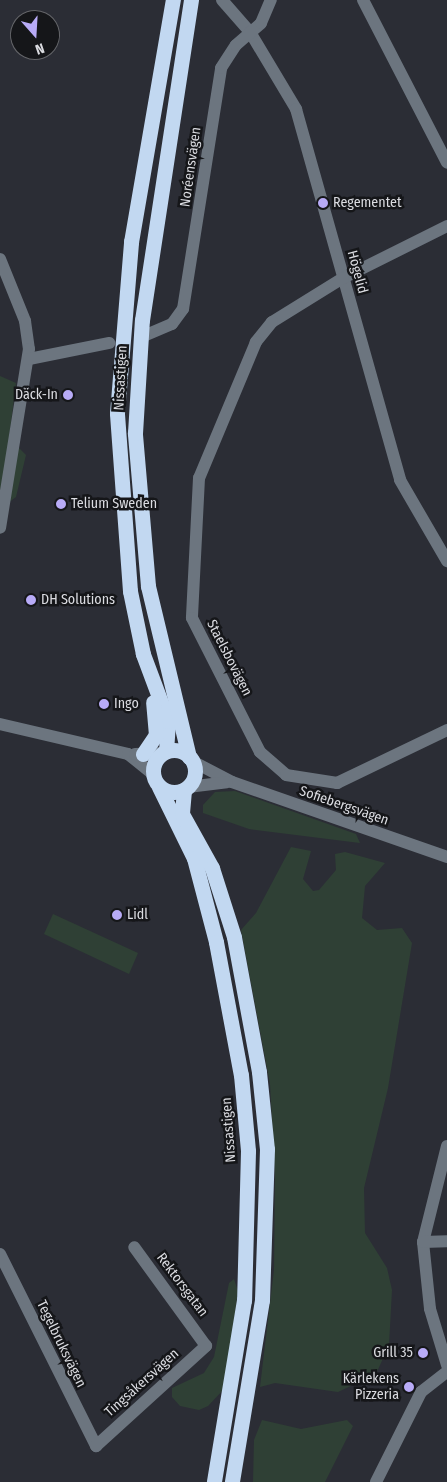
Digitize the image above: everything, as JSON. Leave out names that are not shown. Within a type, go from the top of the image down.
[{"type":"highway","name":"Nissastigen","points":[[164,752],[168,721],[151,681],[129,581],[117,413],[131,242],[173,0]]},
{"type":"highway","name":"Nissastigen","points":[[191,0],[142,320],[135,433],[148,586],[191,759]]},
{"type":"highway","points":[[144,754],[158,728],[151,681]]},
{"type":"highway","points":[[186,788],[171,792],[156,780],[164,752],[191,759],[194,775],[186,788],[182,814],[212,868],[234,937],[259,1072],[267,1149],[262,1300],[232,1482]]},
{"type":"highway","name":"Nissastigen","points":[[156,780],[194,858],[212,924],[241,1075],[248,1151],[244,1300],[214,1482]]},
{"type":"street","name":"Högelid","points":[[222,0],[250,32],[296,109],[400,480],[447,562]]},
{"type":"street","name":"Noréensvägen","points":[[146,335],[172,324],[187,299],[218,81],[228,55],[261,23],[271,0]]},
{"type":"street","points":[[363,0],[447,163]]},
{"type":"street","points":[[343,278],[447,226]]},
{"type":"street","points":[[0,259],[25,321],[29,359],[0,528]]},
{"type":"street","name":"Staelsbovägen","points":[[343,278],[272,322],[256,342],[199,478],[192,618],[260,752],[286,775],[337,782],[447,730]]},
{"type":"street","points":[[29,359],[110,343]]},
{"type":"street","points":[[0,724],[128,754],[164,752]]},
{"type":"street","points":[[128,754],[156,780]]},
{"type":"street","name":"Sofiebergsvägen","points":[[191,759],[232,782],[447,857]]},
{"type":"street","name":"Sofiebergsvägen","points":[[186,788],[232,782]]},
{"type":"street","points":[[447,1146],[423,1242],[430,1309],[447,1366]]},
{"type":"street","points":[[423,1242],[447,1241]]},
{"type":"street","name":"Rektorsgatan","points":[[134,1247],[206,1342]]},
{"type":"street","name":"Tegelbruksvägen","points":[[0,1254],[96,1446]]},
{"type":"street","name":"Tingsåkersvägen","points":[[96,1446],[206,1342]]},
{"type":"street","points":[[376,1482],[421,1392],[447,1372]]},
{"type":"green space","points":[[0,376],[16,383],[9,438],[26,455],[16,497],[0,509]]},
{"type":"green space","points":[[235,791],[356,834],[360,843],[249,829],[203,813],[203,805],[215,792]]},
{"type":"green space","points":[[291,847],[311,851],[303,879],[313,891],[319,890],[336,870],[335,854],[345,852],[385,863],[365,886],[362,918],[377,930],[402,928],[412,943],[388,1088],[364,1188],[365,1233],[387,1268],[392,1290],[389,1345],[376,1374],[338,1392],[275,1383],[260,1387],[274,1270],[275,1176],[270,1084],[241,930],[256,913]]},
{"type":"green space","points":[[53,914],[138,953],[129,974],[44,934]]},
{"type":"green space","points":[[234,1279],[238,1291],[225,1388],[208,1406],[199,1410],[180,1406],[172,1397],[172,1388],[204,1373],[214,1357],[229,1283]]},
{"type":"green space","points":[[262,1420],[301,1429],[347,1420],[353,1426],[325,1482],[253,1482],[254,1440]]},
{"type":"place","name":"Regementet","points":[[323,203]]},
{"type":"place","name":"Däck-In","points":[[68,395]]},
{"type":"place","name":"Telium Sweden","points":[[61,504]]},
{"type":"place","name":"DH Solutions","points":[[31,600]]},
{"type":"place","name":"Ingo","points":[[104,704]]},
{"type":"place","name":"Lidl","points":[[117,915]]},
{"type":"place","name":"Grill 35","points":[[423,1353]]},
{"type":"place","name":"Kärlekens Pizzeria","points":[[409,1387]]}]
